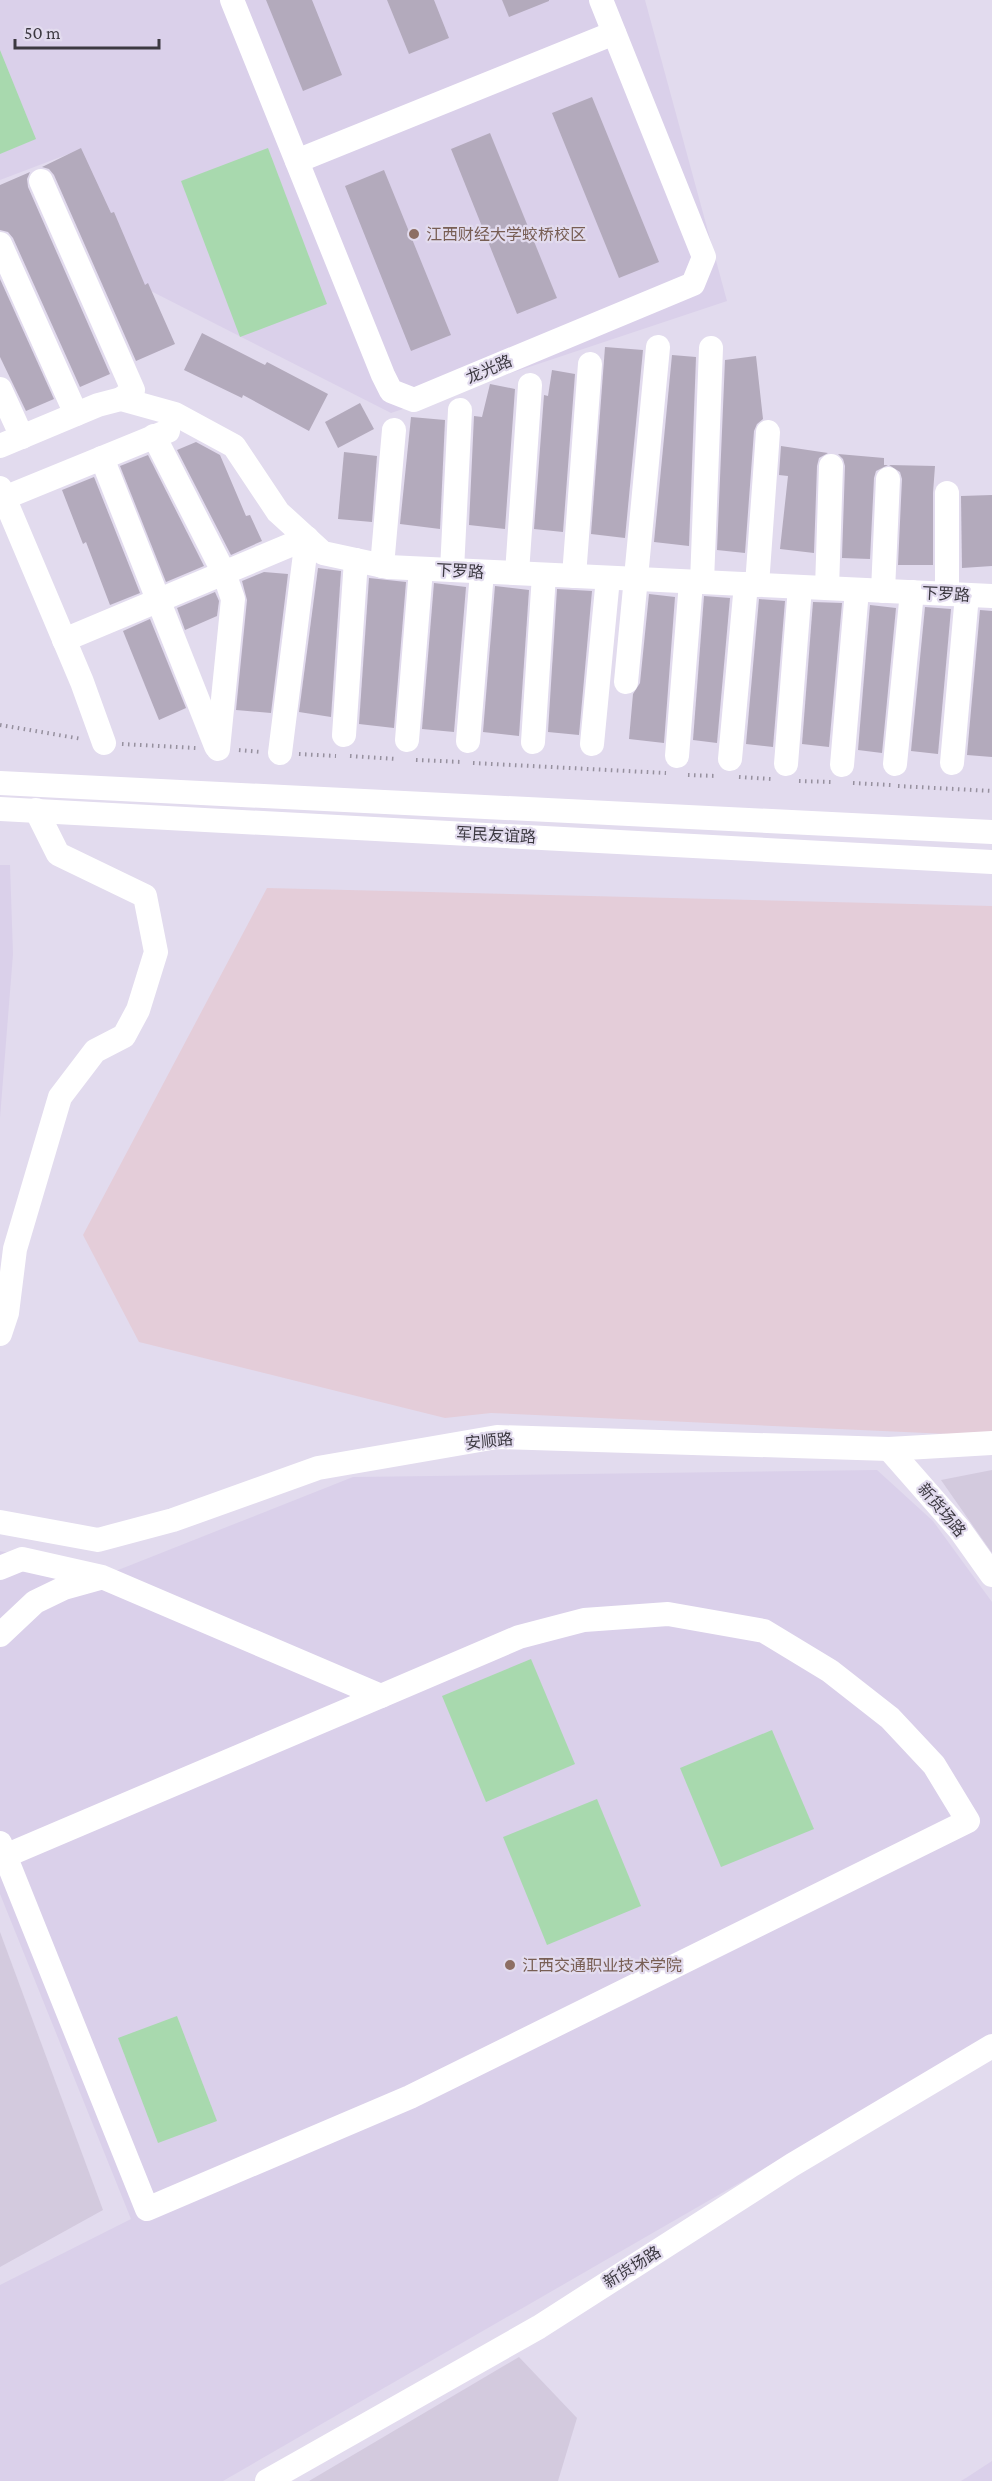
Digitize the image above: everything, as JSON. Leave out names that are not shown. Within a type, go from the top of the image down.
[{"type":"street","name":"龙光路","points":[[232,0],[391,391],[414,399],[693,284],[704,256],[601,0]]},
{"type":"street","points":[[297,161],[614,33]]},
{"type":"street","points":[[0,446],[76,414],[121,399],[133,390],[41,181]]},
{"type":"street","points":[[0,244],[76,414]]},
{"type":"street","points":[[626,682],[658,347]]},
{"type":"street","points":[[677,768],[696,582],[711,348]]},
{"type":"street","points":[[574,576],[590,364]]},
{"type":"street","points":[[517,573],[530,385]]},
{"type":"street","points":[[0,389],[22,437]]},
{"type":"street","name":"下罗路","points":[[121,399],[175,414],[234,446],[278,512],[323,553],[382,566],[421,569],[992,596]]},
{"type":"street","points":[[452,570],[460,410]]},
{"type":"street","points":[[104,743],[64,640],[2,493],[102,458],[190,422]]},
{"type":"street","points":[[382,566],[394,430]]},
{"type":"street","points":[[727,771],[768,432]]},
{"type":"street","points":[[154,436],[224,573],[233,599],[218,749]]},
{"type":"street","points":[[102,458],[218,749]]},
{"type":"street","points":[[827,588],[831,466]]},
{"type":"street","points":[[883,591],[888,479]]},
{"type":"street","points":[[947,493],[957,594],[952,763]]},
{"type":"street","points":[[64,640],[307,538]]},
{"type":"street","points":[[280,753],[307,538]]},
{"type":"street","points":[[344,735],[356,560]]},
{"type":"street","points":[[406,753],[421,569]]},
{"type":"street","points":[[468,741],[482,572]]},
{"type":"street","points":[[533,742],[544,575]]},
{"type":"street","points":[[592,744],[608,578]]},
{"type":"street","points":[[785,774],[800,587]]},
{"type":"street","points":[[843,777],[857,590]]},
{"type":"street","points":[[895,764],[912,592]]},
{"type":"street","points":[[1,781],[4,809]]},
{"type":"street","name":"军民友谊路","points":[[1,781],[992,832]]},
{"type":"street","name":"军民友谊路","points":[[4,809],[992,862]]},
{"type":"street","points":[[0,1334],[7,1313],[15,1249],[60,1097],[95,1051],[123,1036],[138,1010],[156,952],[145,896],[58,854],[36,810]]},
{"type":"street","name":"安顺路","points":[[0,1522],[98,1540],[173,1520],[318,1468],[497,1437],[888,1449],[992,1443]]},
{"type":"street","name":"新货场路","points":[[888,1449],[960,1530],[992,1575]]},
{"type":"street","points":[[0,1568],[22,1559],[102,1577],[381,1696]]},
{"type":"street","points":[[0,1635],[35,1602],[64,1588],[102,1577]]},
{"type":"street","points":[[668,1614],[764,1631],[830,1671],[890,1718],[934,1766],[969,1821],[410,2097],[147,2209],[3,1850],[381,1696],[519,1637],[584,1620],[668,1614]]},
{"type":"street","name":"新货场路","points":[[267,2481],[539,2326],[792,2165],[992,2046]]},
{"type":"path","points":[[0,725],[104,743],[280,753],[406,753],[843,777],[992,791]]},
{"type":"shaded area","name":"江西财经大学蛟桥校区","points":[[0,0],[645,0],[727,301],[391,413],[143,287],[79,150],[0,180]]},
{"type":"shaded area","points":[[0,865],[10,865],[13,954],[0,1118]]},
{"type":"shaded area","points":[[267,888],[992,906],[992,1436],[491,1413],[445,1418],[139,1342],[83,1235]]},
{"type":"shaded area","name":"江西交通职业技术学院","points":[[877,1470],[933,1521],[992,1602],[992,2037],[223,2481],[0,2481],[0,2285],[131,2219],[0,1894],[0,1551],[108,1574],[353,1477]]},
{"type":"shaded area","points":[[992,1470],[992,1553],[941,1480]]},
{"type":"shaded area","points":[[0,1932],[103,2210],[0,2267]]},
{"type":"shaded area","points":[[519,2357],[577,2418],[558,2481],[309,2481]]},
{"type":"shaded area","points":[[992,2461],[992,2481],[961,2481],[969,2476]]},
{"type":"green space","points":[[0,50],[36,139],[0,154]]},
{"type":"green space","points":[[268,148],[327,304],[240,337],[181,181]]},
{"type":"green space","points":[[531,1659],[575,1764],[486,1802],[442,1696]]},
{"type":"green space","points":[[772,1730],[814,1829],[721,1867],[680,1768]]},
{"type":"green space","points":[[597,1799],[641,1906],[547,1945],[503,1837]]},
{"type":"green space","points":[[177,2016],[217,2121],[158,2143],[118,2038]]},
{"type":"building","points":[[266,0],[312,0],[342,75],[303,91]]},
{"type":"building","points":[[387,0],[434,0],[449,38],[409,54]]},
{"type":"building","points":[[502,0],[549,0],[549,1],[509,17]]},
{"type":"building","points":[[592,97],[659,262],[619,278],[552,113]]},
{"type":"building","points":[[490,133],[557,298],[517,314],[451,149]]},
{"type":"building","points":[[81,148],[111,213],[114,212],[145,285],[148,283],[175,344],[136,361],[54,175],[49,169],[42,167]]},
{"type":"building","points":[[384,170],[451,335],[411,351],[345,186]]},
{"type":"building","points":[[30,172],[27,179],[28,187],[110,374],[80,387],[13,238],[8,232],[0,230],[0,185]]},
{"type":"building","points":[[0,279],[54,399],[26,411],[0,357]]},
{"type":"building","points":[[202,333],[265,365],[267,362],[328,394],[309,431],[243,395],[242,398],[184,370]]},
{"type":"building","points":[[605,347],[643,350],[625,538],[591,534]]},
{"type":"building","points":[[672,355],[696,357],[689,546],[654,542]]},
{"type":"building","points":[[756,356],[763,419],[754,431],[745,553],[717,550],[725,360]]},
{"type":"building","points":[[552,370],[575,374],[563,532],[534,529],[544,395],[548,396]]},
{"type":"building","points":[[490,384],[515,389],[505,529],[469,525],[474,416],[482,417]]},
{"type":"building","points":[[360,403],[374,429],[338,448],[325,422]]},
{"type":"building","points":[[411,417],[445,420],[440,529],[400,524]]},
{"type":"building","points":[[196,442],[220,455],[246,516],[250,515],[262,541],[231,555],[177,450]]},
{"type":"building","points":[[781,446],[828,453],[819,458],[817,466],[814,553],[780,549],[788,476],[779,475]]},
{"type":"building","points":[[344,452],[377,456],[372,522],[338,519]]},
{"type":"building","points":[[838,454],[884,458],[884,465],[888,465],[876,471],[874,478],[870,559],[842,558],[845,466]]},
{"type":"building","points":[[148,455],[204,566],[166,582],[120,466]]},
{"type":"building","points":[[889,465],[935,466],[933,565],[898,565],[902,479],[900,472]]},
{"type":"building","points":[[94,477],[140,593],[110,605],[86,542],[83,544],[62,490]]},
{"type":"building","points":[[992,495],[992,566],[962,568],[961,496]]},
{"type":"building","points":[[318,568],[341,571],[331,717],[299,712]]},
{"type":"building","points":[[264,572],[288,574],[271,713],[236,710],[247,600],[242,581]]},
{"type":"building","points":[[369,578],[406,582],[394,728],[359,724]]},
{"type":"building","points":[[434,583],[466,587],[454,732],[422,729]]},
{"type":"building","points":[[495,586],[529,590],[519,736],[483,732]]},
{"type":"building","points":[[557,589],[592,591],[579,735],[548,732]]},
{"type":"building","points":[[215,592],[219,601],[217,616],[185,630],[177,608]]},
{"type":"building","points":[[649,594],[675,597],[664,743],[629,739],[633,694],[640,683]]},
{"type":"building","points":[[704,596],[730,598],[717,743],[693,740]]},
{"type":"building","points":[[759,599],[785,601],[773,747],[746,744]]},
{"type":"building","points":[[813,602],[842,603],[829,747],[802,744]]},
{"type":"building","points":[[870,605],[896,608],[882,753],[858,750]]},
{"type":"building","points":[[925,607],[951,609],[938,754],[911,751]]},
{"type":"building","points":[[980,610],[992,611],[992,757],[967,755]]},
{"type":"building","points":[[150,619],[186,708],[159,720],[123,631]]},
{"type":"place","name":"江西财经大学蛟桥校区","points":[[414,234]]},
{"type":"place","name":"江西交通职业技术学院","points":[[510,1965]]}]
